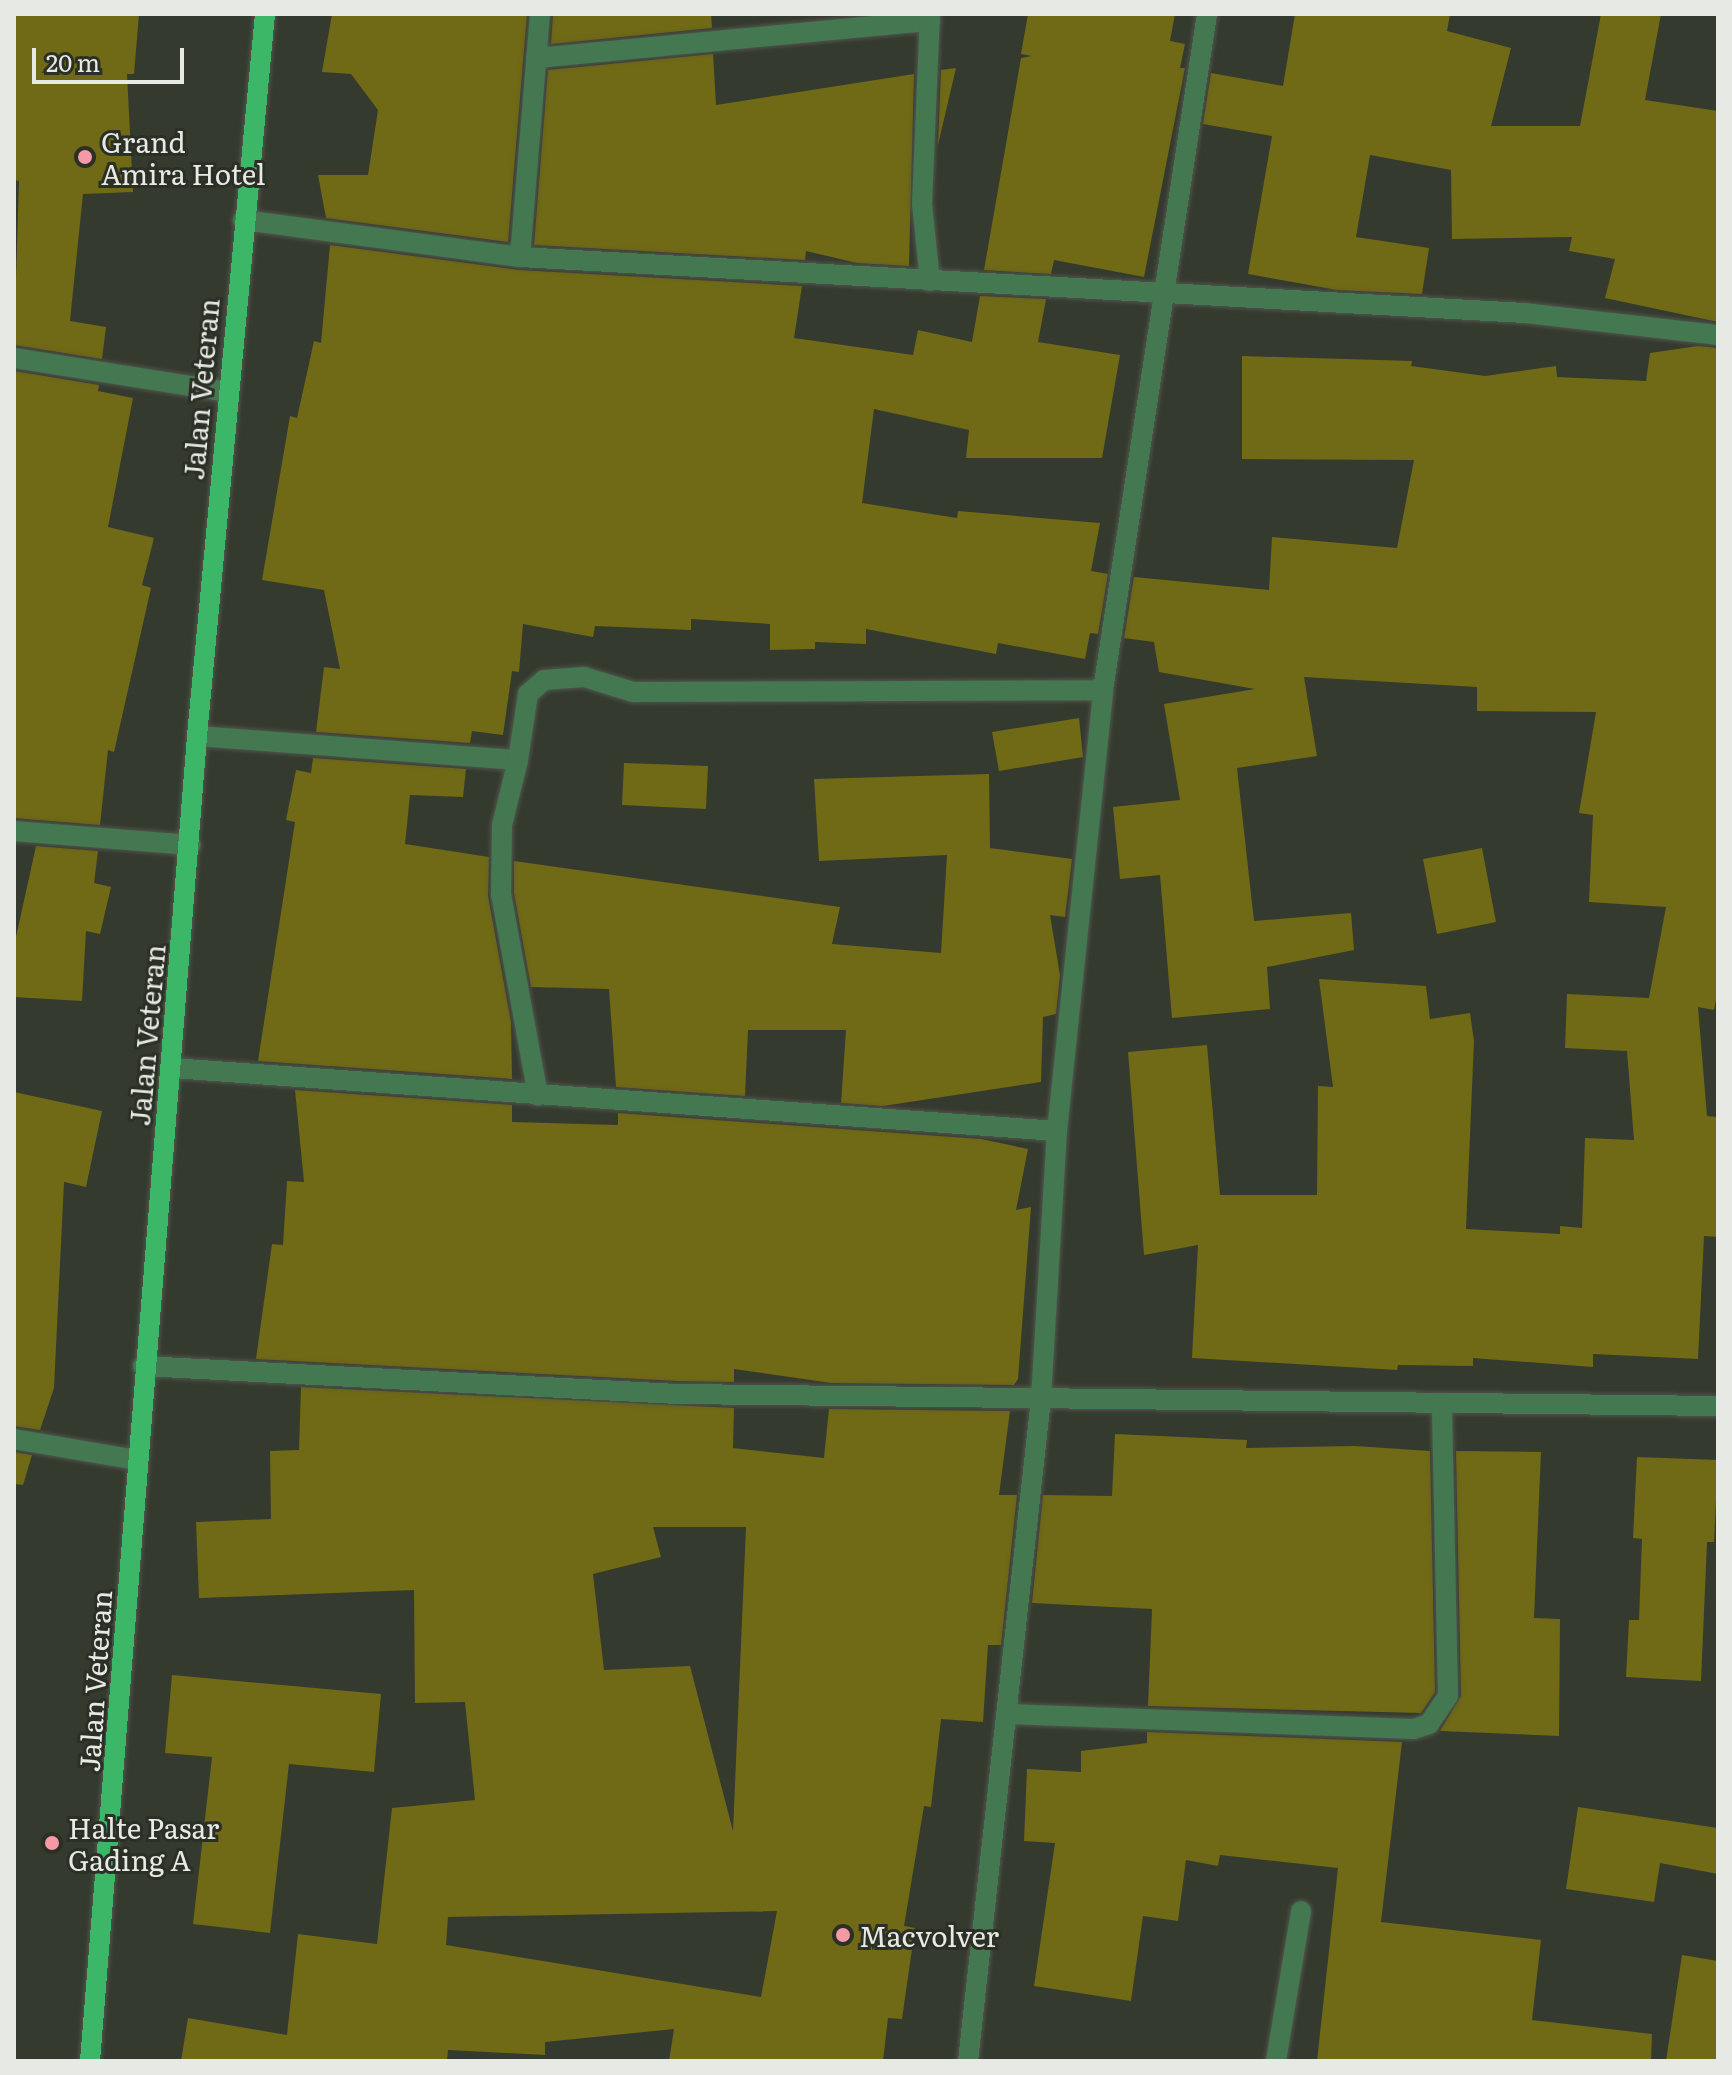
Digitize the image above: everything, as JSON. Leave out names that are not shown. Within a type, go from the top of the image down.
[{"type":"main road","name":"Jalan Veteran","points":[[90,2061],[143,1366],[172,1068],[197,736],[243,220],[265,14]]},
{"type":"street","points":[[520,257],[540,14]]},
{"type":"street","points":[[968,2061],[1041,1399],[1057,1131],[1103,690],[1207,14]]},
{"type":"street","points":[[536,58],[930,18],[922,204],[930,281]]},
{"type":"street","points":[[243,220],[520,257],[1525,313],[1718,335]]},
{"type":"street","points":[[14,358],[228,392]]},
{"type":"street","points":[[538,1096],[501,894],[502,825],[518,760],[528,694],[544,680],[584,677],[633,692],[1103,690]]},
{"type":"street","points":[[197,736],[518,760]]},
{"type":"street","points":[[14,831],[190,845]]},
{"type":"street","points":[[172,1068],[1057,1131]]},
{"type":"street","points":[[143,1366],[678,1394],[1442,1406],[1718,1406]]},
{"type":"street","points":[[1007,1714],[1414,1729],[1429,1724],[1448,1696],[1442,1406]]},
{"type":"street","points":[[14,1439],[137,1460]]},
{"type":"street","points":[[1276,2061],[1301,1911]]},
{"type":"building","points":[[14,14],[139,14],[134,74],[127,74],[133,192],[83,194],[70,321],[106,327],[102,359],[14,345],[19,181],[14,180]]},
{"type":"building","points":[[332,14],[527,14],[508,242],[326,218],[318,175],[368,175],[378,110],[351,74],[322,72]]},
{"type":"building","points":[[553,14],[711,14],[712,28],[551,44]]},
{"type":"building","points":[[1028,14],[1175,14],[1170,41],[1185,44],[1180,68],[1185,68],[1144,277],[1054,260],[1051,274],[984,270],[1021,58],[1032,56],[1021,54]]},
{"type":"building","points":[[1295,14],[1450,14],[1447,31],[1511,48],[1491,126],[1580,126],[1601,14],[1661,14],[1645,100],[1718,111],[1718,322],[1605,298],[1615,259],[1569,251],[1572,237],[1452,239],[1451,170],[1370,155],[1356,237],[1429,248],[1422,294],[1337,290],[1248,274],[1272,136],[1203,124],[1211,73],[1283,86]]},
{"type":"building","points":[[713,54],[716,105],[914,74],[909,266],[857,263],[806,251],[805,260],[534,245],[548,70]]},
{"type":"building","points":[[956,68],[938,145],[941,70]]},
{"type":"building","points":[[330,245],[519,270],[802,286],[794,338],[913,355],[918,330],[972,342],[980,296],[1046,299],[1038,342],[1120,355],[1102,458],[966,458],[969,430],[874,409],[862,503],[957,518],[958,511],[1100,523],[1091,571],[1108,574],[1098,634],[1090,633],[1085,659],[998,643],[996,654],[866,629],[866,644],[815,642],[815,649],[770,650],[770,624],[691,619],[691,630],[595,626],[593,637],[523,624],[519,672],[512,671],[503,735],[472,731],[470,743],[316,732],[324,667],[340,669],[324,590],[262,580],[290,416],[297,418],[314,341],[321,343]]},
{"type":"building","points":[[1698,346],[1718,348],[1718,989],[1714,1010],[1698,1007],[1707,1116],[1718,1117],[1718,1237],[1704,1236],[1698,1359],[1593,1354],[1593,1367],[1473,1358],[1473,1366],[1398,1365],[1397,1370],[1192,1358],[1198,1245],[1144,1255],[1128,1052],[1207,1045],[1220,1195],[1317,1195],[1318,1086],[1333,1087],[1319,979],[1426,986],[1430,1019],[1470,1013],[1474,1041],[1466,1229],[1560,1234],[1560,1226],[1582,1228],[1585,1138],[1634,1140],[1627,1051],[1565,1048],[1567,994],[1649,998],[1666,907],[1589,902],[1593,815],[1579,813],[1596,712],[1477,711],[1477,687],[1304,677],[1317,756],[1237,768],[1254,921],[1351,913],[1354,950],[1267,967],[1270,1009],[1172,1018],[1160,875],[1120,879],[1113,807],[1180,800],[1164,704],[1255,689],[1159,672],[1154,642],[1124,638],[1134,577],[1269,590],[1272,537],[1397,548],[1414,460],[1242,459],[1242,356],[1412,361],[1411,366],[1485,376],[1556,366],[1557,377],[1646,381],[1650,353]]},
{"type":"building","points":[[14,371],[99,385],[98,391],[133,398],[108,527],[154,538],[142,585],[151,588],[114,752],[108,750],[100,825],[14,818]]},
{"type":"building","points":[[1079,718],[1083,757],[999,771],[992,732]]},
{"type":"building","points":[[313,758],[466,769],[463,797],[410,795],[405,844],[489,857],[488,896],[511,1022],[512,1079],[258,1061],[295,822],[286,820],[296,770],[311,773]]},
{"type":"building","points":[[624,763],[708,766],[706,809],[622,805]]},
{"type":"building","points":[[989,774],[990,848],[1072,859],[1065,917],[1050,915],[1060,975],[1056,1014],[1043,1017],[1041,1082],[883,1106],[841,1103],[846,1030],[748,1030],[745,1096],[616,1087],[609,989],[531,987],[514,893],[514,861],[840,907],[832,944],[941,953],[947,855],[819,861],[814,779]]},
{"type":"building","points":[[36,846],[98,851],[94,883],[111,887],[100,934],[86,931],[82,1001],[14,997],[14,946]]},
{"type":"building","points":[[1482,848],[1496,922],[1437,934],[1423,859]]},
{"type":"building","points":[[295,1090],[512,1105],[512,1122],[618,1125],[618,1113],[981,1139],[1028,1149],[1016,1210],[1031,1207],[1018,1379],[1014,1385],[831,1383],[734,1369],[734,1382],[678,1381],[256,1359],[272,1244],[283,1245],[287,1181],[304,1182]]},
{"type":"building","points":[[14,1092],[102,1111],[86,1187],[64,1182],[54,1388],[40,1430],[14,1426]]},
{"type":"building","points":[[301,1387],[734,1408],[733,1448],[824,1458],[829,1409],[1010,1411],[999,1495],[1017,1495],[1001,1645],[988,1645],[983,1722],[941,1719],[931,1807],[924,1806],[904,1926],[915,1928],[902,2019],[888,2018],[883,2061],[669,2061],[674,2029],[545,2042],[545,2055],[448,2050],[447,2061],[181,2061],[188,2018],[287,2035],[298,1934],[377,1944],[392,1808],[475,1800],[465,1702],[415,1703],[414,1590],[199,1598],[196,1522],[271,1519],[270,1451],[299,1450]],"holes":[[[653,1527],[746,1527],[733,1831],[690,1666],[604,1670],[593,1574],[661,1557]],[[777,1911],[761,1997],[446,1945],[448,1917]]]},
{"type":"building","points":[[1115,1434],[1247,1440],[1246,1448],[1355,1446],[1430,1451],[1435,1692],[1421,1713],[1148,1706],[1152,1609],[1032,1603],[1043,1495],[1112,1496]]},
{"type":"building","points":[[1456,1451],[1541,1452],[1534,1618],[1560,1619],[1559,1736],[1440,1731],[1461,1696]]},
{"type":"building","points":[[14,1452],[32,1455],[23,1485],[14,1484]]},
{"type":"building","points":[[1637,1457],[1718,1460],[1714,1542],[1707,1542],[1701,1681],[1626,1677],[1629,1620],[1639,1620],[1642,1539],[1633,1538]]},
{"type":"building","points":[[172,1675],[381,1694],[374,1772],[289,1764],[270,1933],[193,1924],[212,1757],[165,1753]]},
{"type":"building","points":[[1147,1732],[1402,1742],[1381,1922],[1541,1940],[1532,2020],[1652,2034],[1651,2061],[1317,2061],[1338,1868],[1220,1855],[1218,1866],[1186,1860],[1178,1921],[1143,1916],[1131,2001],[1034,1986],[1055,1843],[1024,1841],[1027,1769],[1081,1772],[1081,1751],[1147,1743]]},
{"type":"building","points":[[1578,1807],[1718,1828],[1718,1874],[1660,1863],[1654,1902],[1566,1889]]},
{"type":"building","points":[[1682,1955],[1718,1961],[1718,2061],[1666,2061]]},
{"type":"place","name":"Grand Amira Hotel","points":[[85,157]]},
{"type":"place","name":"Halte Pasar Gading A","points":[[52,1843]]},
{"type":"place","name":"Macvolver","points":[[843,1935]]}]
